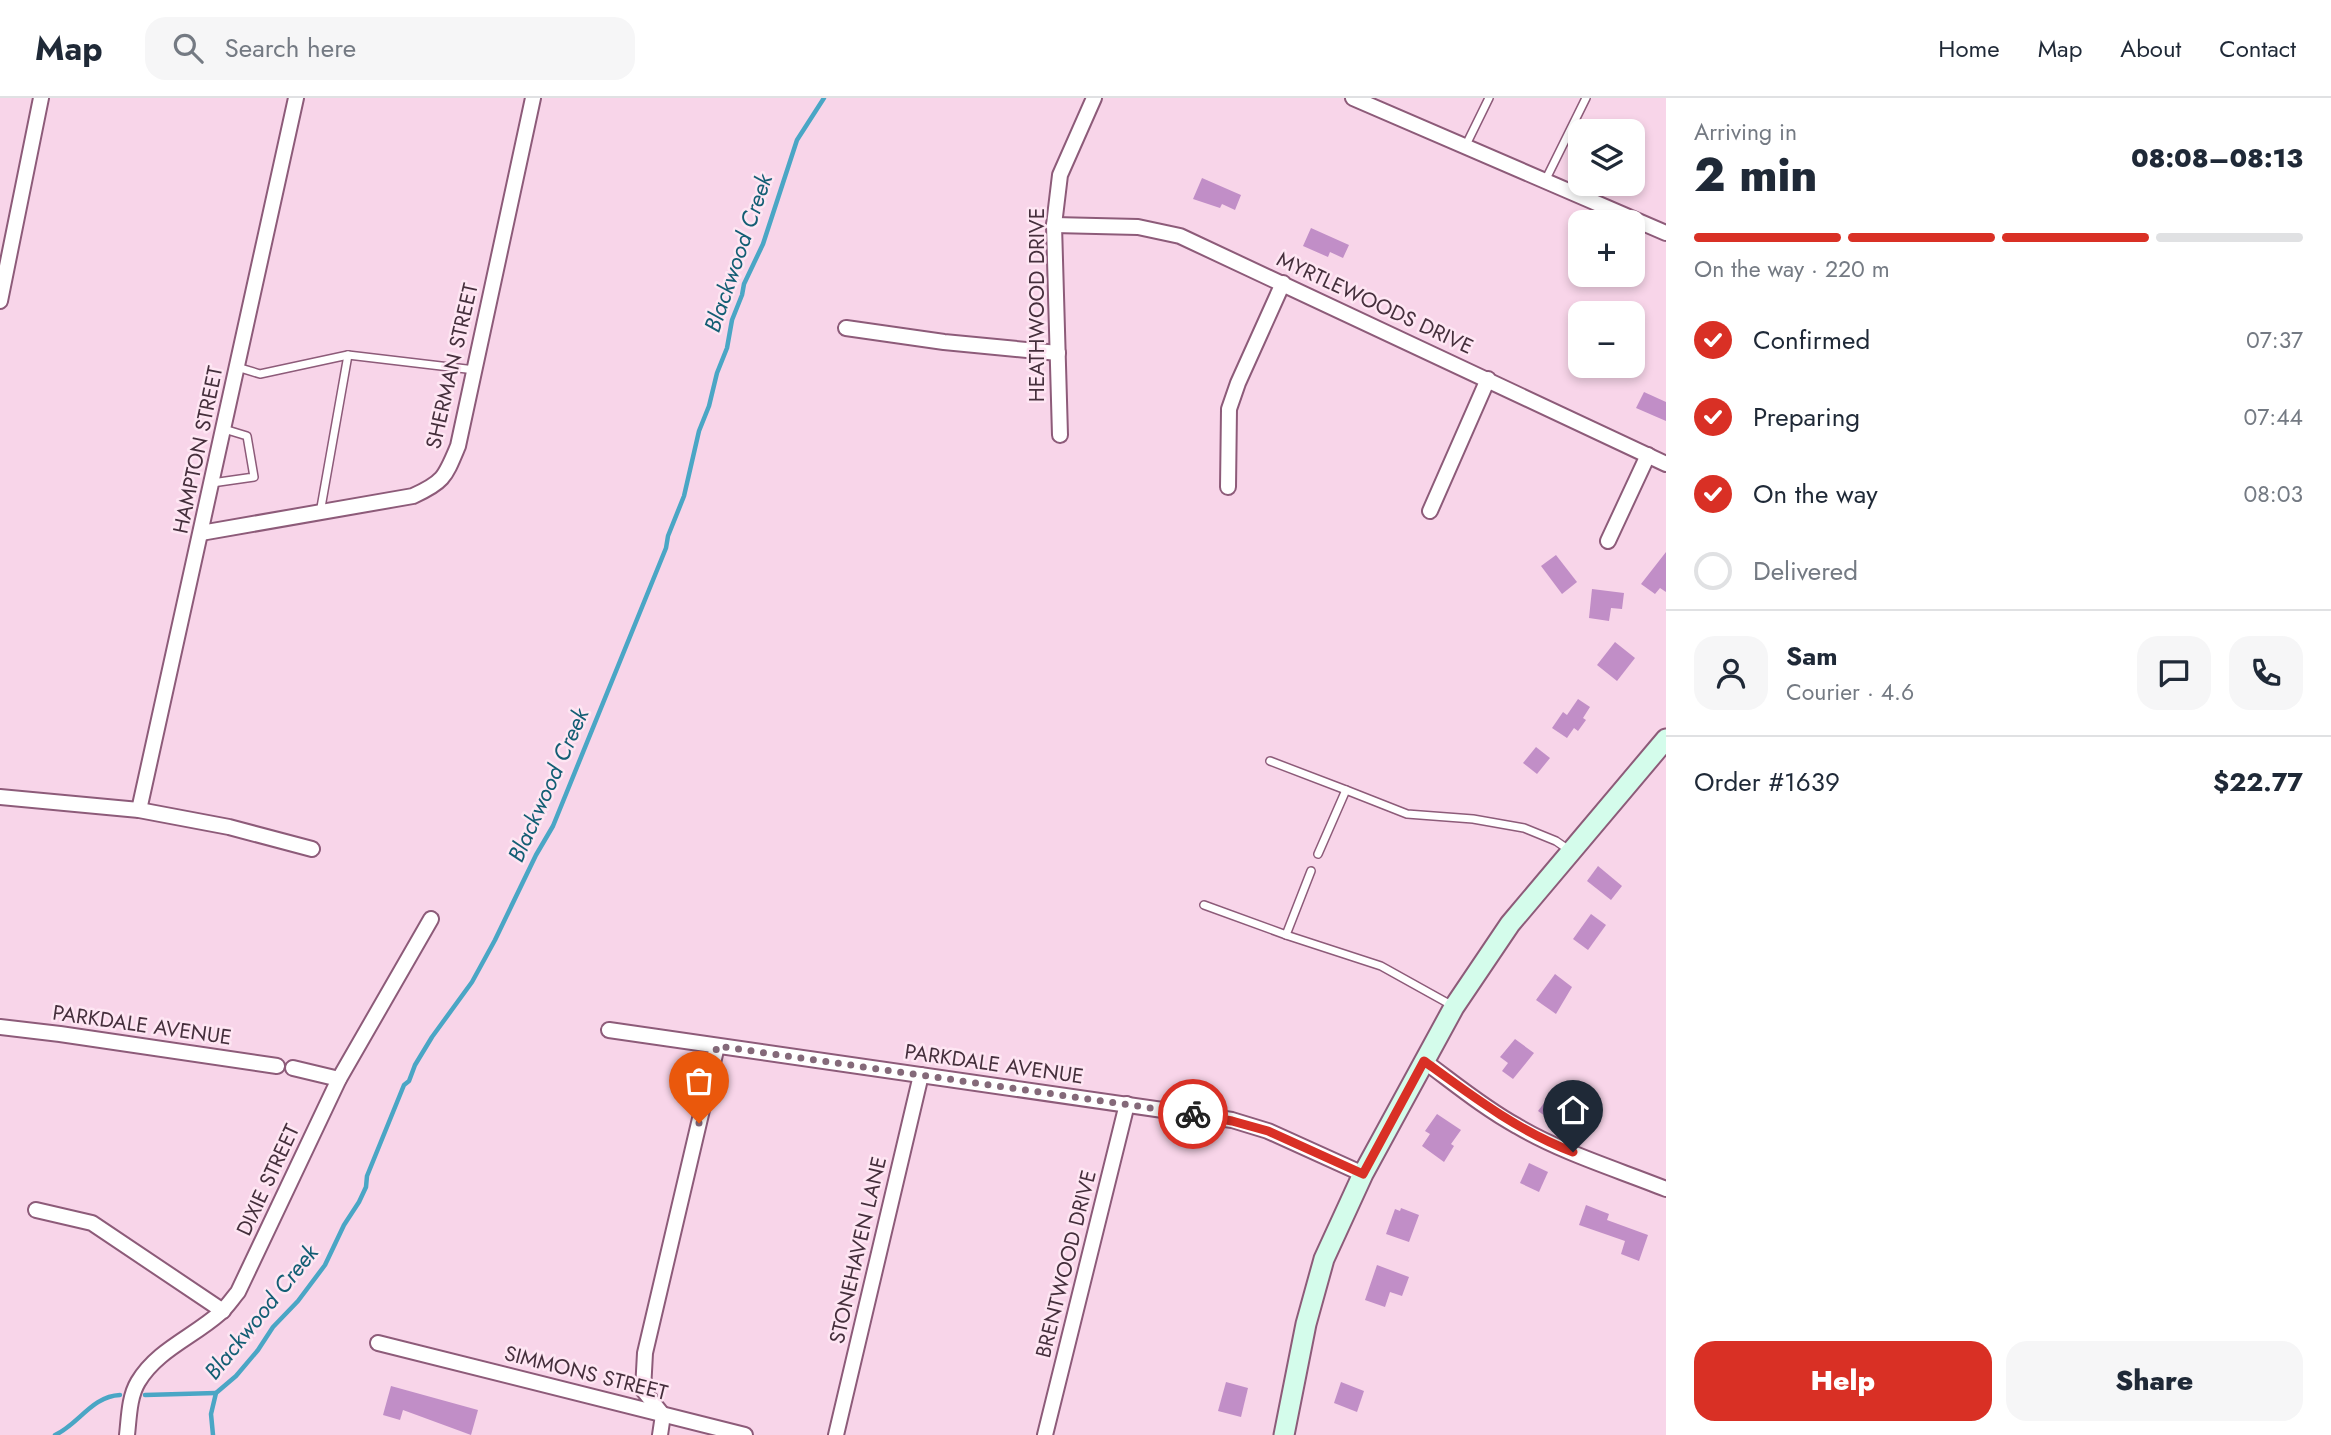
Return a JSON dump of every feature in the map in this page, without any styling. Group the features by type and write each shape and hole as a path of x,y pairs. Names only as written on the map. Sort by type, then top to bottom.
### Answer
{"main road":[{"path":"1284,1435 1306,1324 1335,1233 1363,1174 1424,1061 1454,1007 1510,924 1666,739"}],"street":[{"path":"0,301 41,98"},
{"name":"HAMPTON STREET","path":"139,810 296,98"},
{"name":"SHERMAN STREET","path":"201,533 413,496 438,484 448,469 457,446 533,98"},
{"name":"HEATHWOOD DRIVE","path":"1060,435 1054,225 1060,175 1094,98"},
{"path":"1353,98 1666,233"},
{"name":"MYRTLEWOODS DRIVE","path":"1054,225 1138,226 1180,236 1666,464"},
{"path":"1228,486 1229,409 1283,283"},
{"path":"846,328 944,342 1058,353"},
{"path":"1430,511 1488,379"},
{"path":"1608,541 1648,455"},
{"path":"0,797 139,810 229,827 312,849"},
{"name":"DIXIE STREET","path":"127,1435 131,1400 137,1383 161,1354 223,1311 238,1292 339,1079 430,919"},
{"name":"PARKDALE AVENUE","path":"0,1027 277,1066"},
{"name":"PARKDALE AVENUE","path":"609,1030 1232,1121 1268,1131 1363,1174"},
{"path":"660,1435 663,1415 643,1390 645,1353 717,1046"},
{"path":"1424,1061 1517,1126 1550,1143 1666,1189"},
{"path":"293,1068 339,1079"},
{"name":"STONEHAVEN LANE","path":"836,1435 921,1075"},
{"name":"BRENTWOOD DRIVE","path":"1045,1435 1127,1104"},
{"path":"36,1210 92,1223 223,1311"},
{"name":"SIMMONS STREET","path":"378,1343 745,1435"}],"lane":[{"path":"1465,147 1489,98"},
{"path":"1544,181 1586,98"},
{"path":"320,513 348,355"},
{"path":"237,368 260,374 348,355 475,370"},
{"path":"212,483 254,477 247,436 224,429"},
{"path":"1270,761 1407,814 1473,819 1524,828 1570,850"},
{"path":"1318,854 1346,790"},
{"path":"1286,935 1311,871"},
{"path":"1205,905 1381,966 1454,1007"}],"building":[{"path":"1202,178 1241,195 1235,210 1222,204 1220,208 1193,199"},
{"path":"1311,228 1349,245 1343,258 1330,252 1328,257 1303,246"},
{"path":"1644,392 1666,402 1666,421 1636,408"},
{"path":"1666,552 1666,592 1660,588 1655,594 1641,584"},
{"path":"1556,555 1577,582 1562,594 1541,566"},
{"path":"1592,589 1624,593 1622,609 1611,608 1609,621 1589,618"},
{"path":"1615,642 1635,658 1617,681 1597,665"},
{"path":"1578,699 1590,707 1583,718 1586,720 1578,731 1574,728 1567,738 1552,728 1563,712 1567,715"},
{"path":"1536,747 1550,758 1537,774 1523,763"},
{"path":"1598,866 1622,886 1611,900 1587,881"},
{"path":"1591,914 1606,925 1588,950 1573,939"},
{"path":"1555,974 1572,987 1556,1014 1536,1000"},
{"path":"1515,1039 1534,1053 1513,1079 1502,1071 1508,1063 1500,1057"},
{"path":"1554,1090 1567,1100 1552,1121 1538,1111"},
{"path":"1437,1114 1461,1130 1451,1144 1454,1146 1444,1162 1422,1146 1430,1134 1425,1131"},
{"path":"1529,1163 1548,1172 1539,1192 1520,1183"},
{"path":"1586,1205 1609,1214 1607,1220 1648,1235 1639,1261 1621,1254 1625,1241 1579,1225"},
{"path":"1401,1208 1419,1215 1409,1242 1386,1234 1395,1209 1400,1211"},
{"path":"1377,1265 1409,1277 1402,1296 1390,1292 1385,1307 1365,1300"},
{"path":"1226,1382 1248,1388 1241,1417 1218,1411"},
{"path":"1341,1382 1364,1391 1357,1412 1334,1403"},
{"path":"391,1386 478,1410 471,1435 403,1410 400,1420 383,1415"}],"waterway":[{"name":"Blackwood Creek","path":"213,1435 211,1414 216,1393 236,1376 325,1265 366,1187 367,1176 404,1085 409,1081 432,1037 472,982 553,826 666,548 684,496 699,431 727,348 732,320 744,284 763,244 797,140 824,98"},
{"path":"145,1395 216,1393"},
{"path":"55,1435 101,1400 120,1395"}],"way so far":[{"path":"699,1123 717,1046 1193,1114"}],"route":[{"path":"1193,1114 1268,1131 1363,1174 1424,1061 1517,1126 1573,1152"}]}
